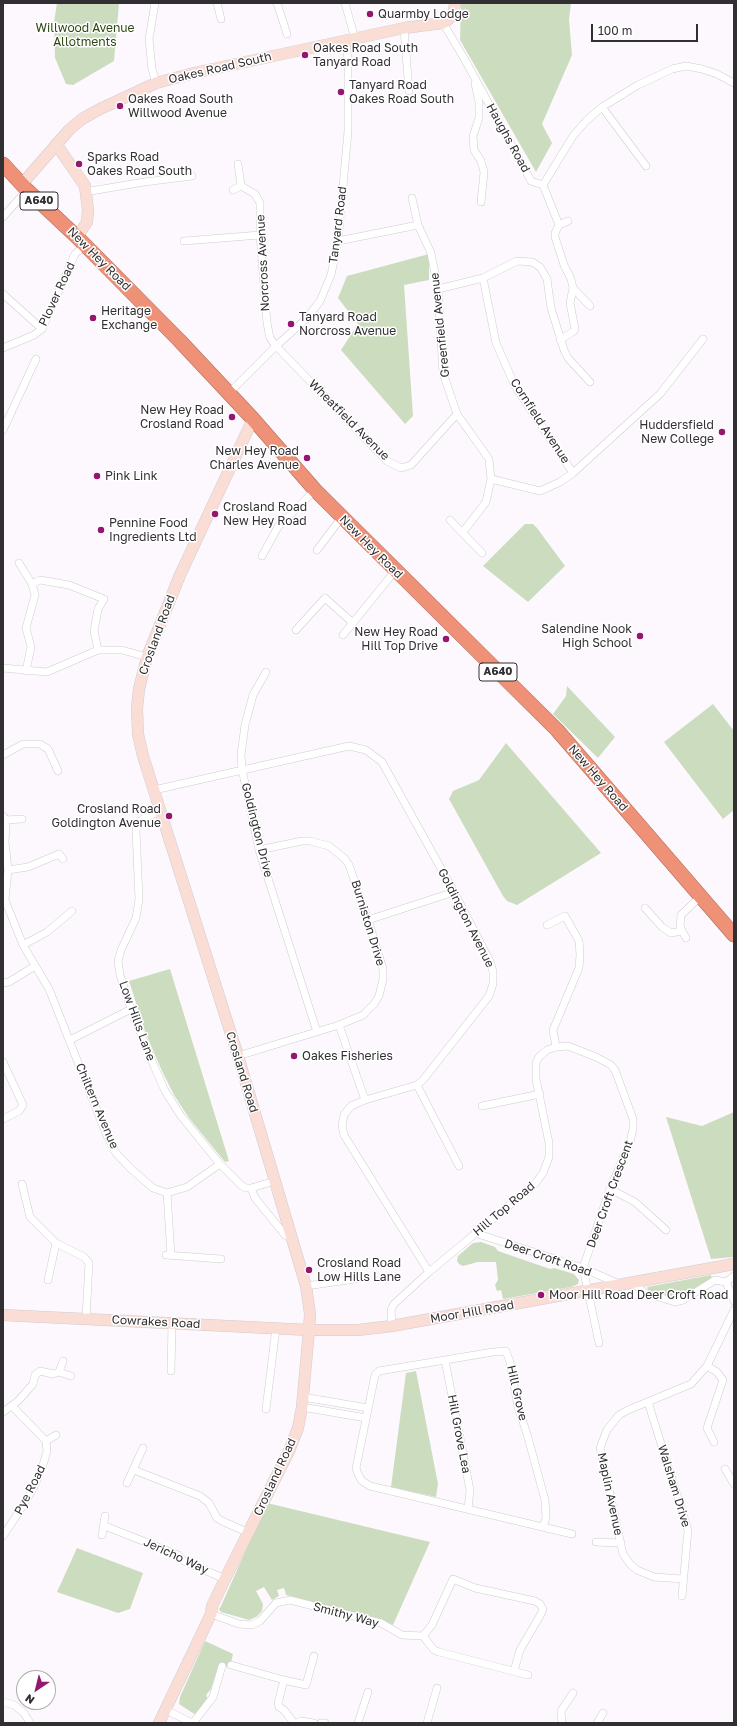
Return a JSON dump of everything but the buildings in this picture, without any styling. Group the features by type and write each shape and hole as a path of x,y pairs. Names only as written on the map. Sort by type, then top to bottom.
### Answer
{"highway":[{"name":"New Hey Road","path":"3,164 179,340 229,393 315,490 557,730 734,935"}],"street":[{"path":"155,3 149,39 152,69 156,83"},
{"path":"217,3 221,19"},
{"path":"277,3 287,34"},
{"name":"Tanyard Road","path":"229,393 276,346 306,319 320,301 331,275 338,241 348,131 348,60 350,40 345,3"},
{"path":"446,21 454,11 455,3"},
{"name":"Oakes Road South","path":"25,187 36,168 56,144 82,119 156,83 194,73 404,28 446,21"},
{"name":"Haughs Road","path":"446,21 465,60 532,181 543,185 572,136 586,121 602,108 638,85 672,69 686,66 717,74 734,83"},
{"path":"404,28 409,91"},
{"name":"Haughs Road","path":"465,60 476,87 479,102 479,118 473,136 474,150 481,161 484,172 481,202"},
{"path":"602,108 646,166"},
{"path":"56,144 85,186 88,210 87,222 81,241"},
{"path":"233,190 241,186 238,164"},
{"path":"85,192 113,186 192,176"},
{"path":"543,185 559,225"},
{"name":"Norcross Avenue","path":"241,186 255,194 260,203 260,235 266,323 270,338 276,346"},
{"path":"3,217 25,187"},
{"name":"Greenfield Avenue","path":"412,198 418,225 431,253 438,289 443,373 457,414 489,459 491,479 486,502 463,532"},
{"path":"560,340 575,329 570,303 573,288 555,237 555,233 559,225 568,220"},
{"path":"338,241 418,225"},
{"path":"184,241 260,235"},
{"name":"Plover Road","path":"3,348 34,335 42,329 81,241"},
{"path":"438,289 483,278 517,261 532,262 540,266 547,279 551,308 560,340 568,358 590,382"},
{"name":"Cornfield Avenue","path":"483,278 496,343 512,379 573,473"},
{"path":"573,288 590,306"},
{"path":"3,294 42,329"},
{"path":"491,479 540,491 560,482 573,473 660,394 703,339"},
{"name":"Wheatfield Avenue","path":"276,346 387,461 401,468 411,465 457,414"},
{"path":"3,430 5,421 36,359"},
{"name":"Crosland Road","path":"159,1723 211,1614 212,1606 289,1451 298,1428 303,1402 309,1330 310,1314 306,1286 238,1056 143,756 138,734 137,708 139,688 147,657 180,575 252,419"},
{"path":"262,556 278,527 315,490"},
{"path":"317,550 342,517"},
{"path":"450,520 482,553"},
{"path":"19,563 32,584 35,596 26,628 31,647 26,671"},
{"path":"343,635 395,571"},
{"path":"32,584 40,580 69,585 104,599 98,609 94,631 98,650"},
{"path":"296,630 324,598 354,623"},
{"path":"3,668 47,672 98,650 122,650 147,657"},
{"name":"Goldington Drive","path":"266,672 253,696 245,725 241,755 242,769 259,850 317,1032"},
{"path":"3,755 22,744 40,744 48,748 58,771"},
{"name":"Goldington Avenue","path":"154,790 348,746 366,750 382,762 454,892 490,962 493,972 493,984 489,996 423,1080 417,1085"},
{"name":"Low Hills Lane","path":"161,811 144,818 138,823 136,830 139,899 136,918 121,950 118,961 120,975 131,1009 165,1091 181,1116 220,1164 242,1186 251,1188"},
{"path":"4,900 8,870 5,818 22,819"},
{"name":"Burniston Drive","path":"238,1056 340,1026 363,1015 369,1010 376,1000 381,989 383,979 382,969 368,920 349,865 338,853 329,846 318,842 302,841 259,850"},
{"path":"8,870 28,867 59,854 63,859"},
{"path":"368,920 454,892"},
{"path":"645,908 662,927 671,933 684,934 680,927 682,915 701,896"},
{"name":"Chiltern Avenue","path":"4,900 23,945 49,989 107,1136 116,1153 131,1169 153,1188 167,1193"},
{"path":"23,945 47,932 72,911"},
{"path":"547,925 565,916 579,941 579,968 553,1030 556,1047"},
{"path":"3,983 9,982 35,966"},
{"path":"70,1040 131,1009"},
{"path":"340,1026 365,1100"},
{"name":"Deer Croft Crescent","path":"556,1047 568,1046 611,1064 615,1070 633,1118 633,1130 630,1142 610,1189 583,1268"},
{"name":"Hill Top Road","path":"392,1326 391,1310 394,1304 429,1272 535,1184 547,1166 549,1143 535,1071 536,1063 539,1057 547,1050 556,1047"},
{"path":"3,1062 23,1105 19,1111 3,1119"},
{"path":"429,1272 344,1135 342,1126 344,1116 351,1106 365,1100 417,1085 459,1166"},
{"path":"482,1106 540,1094"},
{"path":"220,1164 187,1188 167,1193 169,1255 221,1259"},
{"path":"275,1181 251,1188 255,1198 284,1235 292,1238"},
{"path":"22,1184 30,1217 56,1243 84,1257 90,1263 86,1318"},
{"path":"610,1189 635,1202 666,1230"},
{"name":"Deer Croft Road","path":"475,1233 583,1268 620,1284"},
{"path":"48,1280 56,1243"},
{"name":"Moor Hill Road","path":"309,1330 358,1330 392,1326 734,1264"},
{"path":"583,1268 589,1290 599,1343"},
{"path":"632,1282 645,1293 675,1302 684,1300 715,1280 726,1282 734,1276"},
{"path":"306,1286 355,1279"},
{"path":"726,1282 734,1301"},
{"name":"Maplin Avenue","path":"683,1579 654,1577 637,1570 630,1564 623,1554 600,1448 602,1440 612,1422 628,1410 691,1384 707,1366 734,1310"},
{"name":"Cowrakes Road","path":"3,1315 309,1330"},
{"path":"171,1371 172,1323"},
{"path":"266,1409 276,1328"},
{"name":"Hill Grove","path":"543,1527 546,1518 545,1500 528,1434 518,1407 510,1362 506,1351 379,1371 373,1379 356,1468 362,1482 370,1486 441,1504 468,1508 543,1527 572,1534"},
{"name":"Hill Grove Lea","path":"445,1360 470,1490 468,1508"},
{"path":"59,1372 63,1361"},
{"path":"707,1366 717,1372 723,1380 707,1428 714,1442"},
{"path":"3,1412 12,1406 33,1384 36,1375 40,1371 53,1374 59,1372 71,1376"},
{"path":"303,1402 368,1408"},
{"path":"303,1402 366,1418"},
{"name":"Walsham Drive","path":"648,1402 688,1530 682,1596"},
{"path":"12,1406 46,1441 56,1435"},
{"name":"Pye Road","path":"3,1536 25,1503 39,1476 47,1451 46,1441"},
{"path":"127,1483 143,1448"},
{"path":"725,1469 734,1484"},
{"path":"134,1470 200,1496 209,1503 217,1518 222,1522 249,1533"},
{"path":"102,1535 105,1526 103,1522 105,1516"},
{"name":"Jericho Way","path":"105,1526 178,1555 184,1561 225,1579"},
{"path":"596,1542 621,1543"},
{"path":"514,1671 520,1650 541,1614 542,1609 540,1604 535,1601 475,1588 453,1579 432,1625 423,1636 434,1650 439,1652 528,1675"},
{"name":"Smithy Way","path":"211,1614 239,1624 252,1625 260,1621 276,1603 290,1600 381,1623 402,1635 423,1636"},
{"path":"231,1665 306,1686 314,1656"},
{"path":"166,1710 182,1721 192,1723 213,1697 222,1666"},
{"path":"284,1680 278,1703 279,1707 284,1710 296,1723 301,1721 314,1723"},
{"path":"430,1722 437,1688"},
{"path":"358,1723 368,1692"},
{"path":"562,1723 561,1711 573,1693"},
{"path":"3,1702 14,1706 24,1713 30,1723"},
{"path":"596,1723 603,1713"},
{"path":"320,1723 325,1723"}],"green space":[{"name":"Willwood Avenue Allotments","path":"57,3 119,3 114,61 73,85 66,84 55,58 54,22"},
{"path":"461,3 571,3 569,19 572,55 542,124 552,143 536,172 460,40"},
{"path":"429,254 429,280 404,285 413,416 405,424 341,350 358,324 338,298 347,276"},
{"path":"525,524 533,524 537,528 565,566 528,602 483,566"},
{"path":"567,686 615,737 598,758 553,714 566,696"},
{"path":"713,704 734,731 734,810 723,819 664,742"},
{"path":"506,743 601,853 517,905 507,901 503,896 449,799 453,791 479,780"},
{"path":"170,969 229,1161 225,1162 189,1118 174,1095 146,1034 129,981"},
{"path":"734,1112 734,1257 711,1259 666,1117 702,1126"},
{"path":"481,1242 495,1247 498,1251 550,1269 554,1268 574,1274 579,1280 578,1284 571,1287 503,1299 501,1290 497,1291 495,1285 498,1280 496,1262 478,1262 463,1266 457,1261 458,1256 473,1243"},
{"path":"711,1275 712,1279 683,1297 674,1299 648,1291 647,1287"},
{"path":"416,1371 438,1484 436,1497 391,1487 406,1373"},
{"path":"267,1503 430,1542 393,1625 383,1620 286,1595 284,1588 277,1590 279,1596 272,1600 264,1587 256,1591 263,1604 262,1611 256,1617 249,1620 221,1612 219,1609"},
{"path":"77,1548 143,1573 130,1609 118,1613 57,1592"},
{"path":"205,1641 233,1654 230,1667 219,1665 211,1689 206,1695 208,1699 196,1715 179,1704 180,1697"}],"place":[{"name":"Quarmby Lodge","path":"370,14"},
{"name":"Oakes Road South Tanyard Road","path":"305,55"},
{"name":"Tanyard Road Oakes Road South","path":"341,92"},
{"name":"Oakes Road South Willwood Avenue","path":"120,106"},
{"name":"Sparks Road Oakes Road South","path":"79,164"},
{"name":"Heritage Exchange","path":"93,318"},
{"name":"Tanyard Road Norcross Avenue","path":"291,324"},
{"name":"New Hey Road Crosland Road","path":"232,417"},
{"name":"Huddersfield New College","path":"722,432"},
{"name":"New Hey Road Charles Avenue","path":"307,458"},
{"name":"Pink Link","path":"97,476"},
{"name":"Crosland Road New Hey Road","path":"215,514"},
{"name":"Pennine Food Ingredients Ltd","path":"101,530"},
{"name":"Salendine Nook High School","path":"640,636"},
{"name":"New Hey Road Hill Top Drive","path":"446,639"},
{"name":"Crosland Road Goldington Avenue","path":"169,816"},
{"name":"Oakes Fisheries","path":"294,1056"},
{"name":"Crosland Road Low Hills Lane","path":"309,1270"},
{"name":"Moor Hill Road Deer Croft Road","path":"541,1295"}]}
